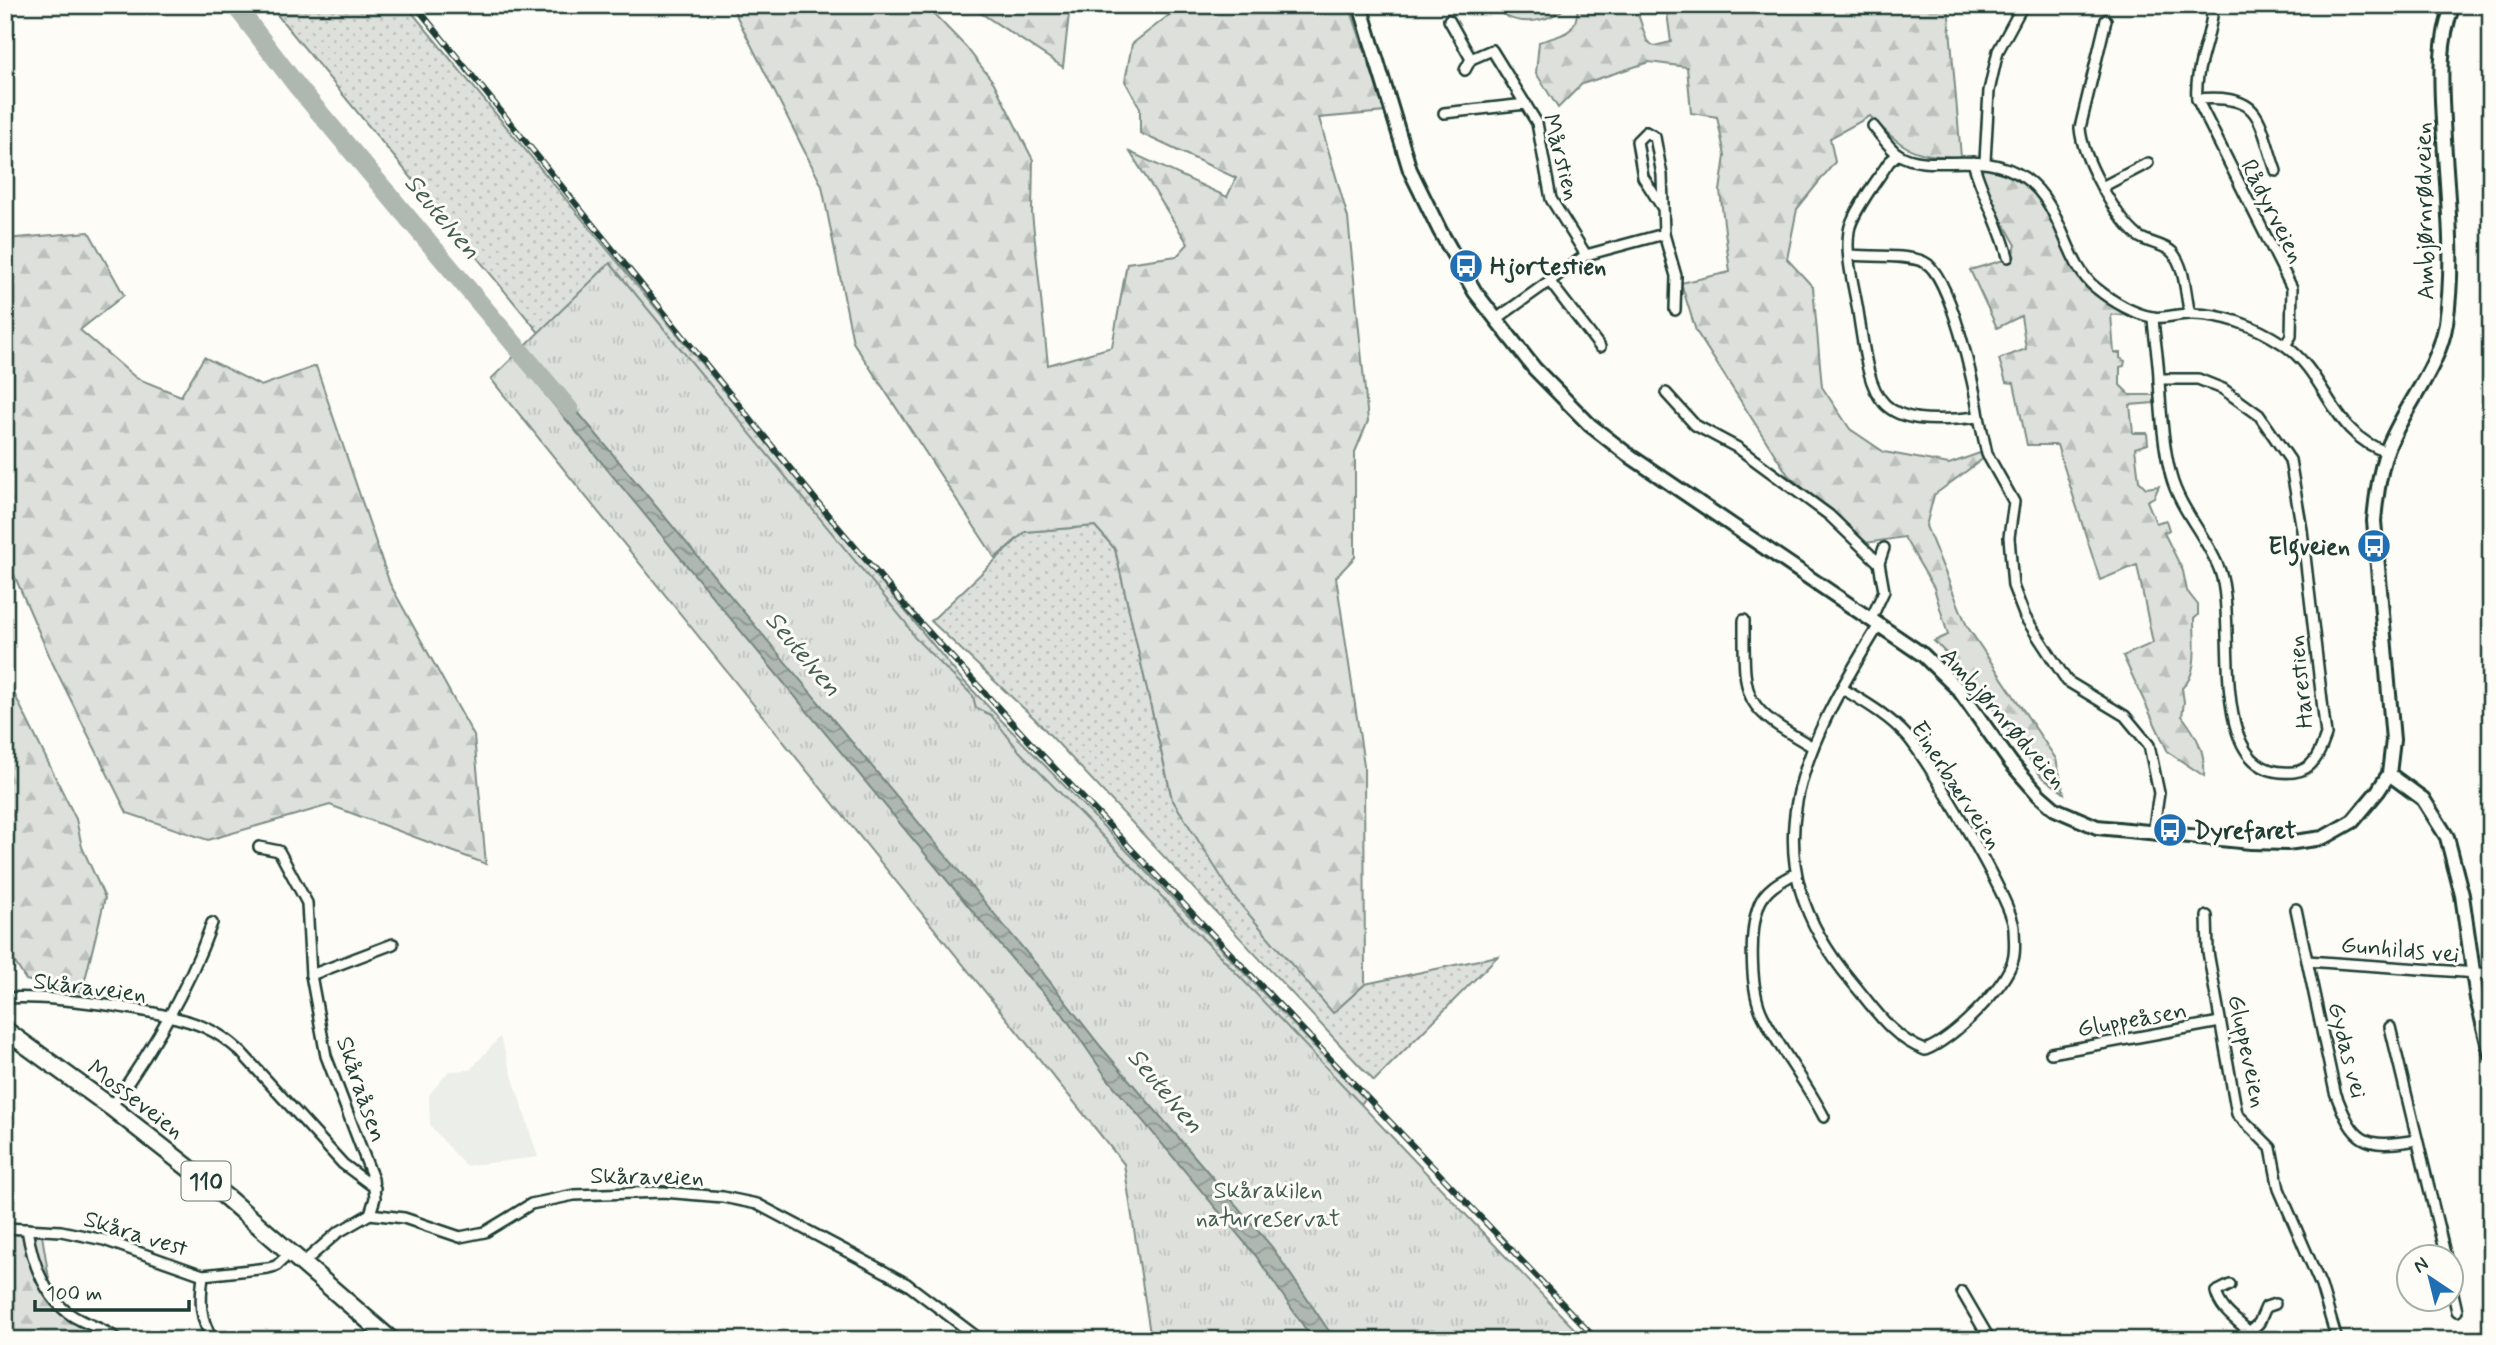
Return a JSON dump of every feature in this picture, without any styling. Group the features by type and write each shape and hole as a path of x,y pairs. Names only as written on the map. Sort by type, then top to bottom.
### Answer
{"highway":[{"name":"Mosseveien","path":"7,1033 111,1107 304,1262 391,1340"}],"street":[{"name":"Ambjørnrødveien","path":"1360,5 1410,170 1455,260 1495,320 1560,396 1627,454 1875,622 1942,671 1975,710 2024,779 2055,809 2097,827 2153,834 2287,843 2323,838 2353,821 2389,774 2393,740 2374,521 2377,487 2387,452 2435,361 2446,325 2450,259 2441,81 2443,39 2453,5"},
{"path":"1985,161 1989,92 1998,51 2023,5"},
{"path":"2197,99 2195,78 2213,23 2213,5"},
{"path":"1449,20 1471,59 1465,70"},
{"path":"2106,20 2080,128 2081,142 2102,187 2138,236 2171,251 2181,271 2190,314"},
{"name":"Mårstien","path":"1471,59 1492,50 1527,104 1537,123 1550,199 1586,255"},
{"name":"Rådyrveien","path":"2276,171 2256,117 2245,103 2228,96 2197,99 2291,288 2291,337 2285,345"},
{"name":"Mårstien","path":"1444,113 1527,104"},
{"path":"1873,126 1898,154 1929,162 1985,161 2005,166 2040,190 2092,285 2119,306 2153,317 2190,314 2227,318 2259,330 2285,345 2311,370 2351,433 2387,452"},
{"path":"1662,207 1643,177 1637,141 1646,132 1655,137 1662,175 1664,234 1676,276 1675,310"},
{"path":"1898,154 1889,162 1849,229 1849,255 1867,372 1875,394 1891,410 1918,420 1979,417"},
{"path":"1973,162 1981,193 2003,234 2008,257"},
{"path":"2102,187 2148,163"},
{"path":"1495,320 1586,255 1664,234"},
{"path":"1849,255 1923,261 1936,270 1959,328 1987,454 2014,502 2009,537 2013,586 2025,617 2067,681 2125,716 2149,745 2159,793 2153,834"},
{"path":"1550,282 1600,347"},
{"name":"Harestien","path":"2153,317 2160,379 2159,402 2171,478 2220,571 2227,603 2232,717 2239,744 2251,760 2280,774 2301,771 2317,760 2326,735 2302,530 2290,460 2259,415 2223,389 2198,379 2160,379"},
{"path":"1666,393 1695,425 1738,448 1829,515 1879,563"},
{"path":"1824,1117 1761,1013 1754,979 1754,933 1759,903 1774,885 1794,874 1794,830 1798,794 1813,747 1875,622 1884,591 1879,563 1884,548"},
{"path":"1744,620 1744,669 1749,696 1771,723 1813,747"},
{"name":"Einerbærveien","path":"1794,874 1817,934 1832,958 1900,1038 1925,1050 1948,1038 2003,978 2013,959 2013,924 1986,865 1909,738 1886,716 1843,689"},
{"path":"2389,774 2423,799 2447,836 2462,895 2473,974 2491,1055"},
{"name":"Skåraåsen","path":"259,847 279,851 307,903 311,975 327,1056 357,1132 375,1188 370,1214"},
{"name":"Gydas vei","path":"2296,909 2335,1092 2349,1126 2360,1139 2371,1144 2417,1140"},
{"name":"Gluppeveien","path":"2207,916 2207,952 2237,1114 2271,1148 2279,1189 2321,1286 2337,1340"},
{"name":"Skåraveien","path":"111,1107 158,1041 192,975 212,923"},
{"path":"311,975 393,944"},
{"name":"Gunhilds vei","path":"2307,961 2491,974"},
{"name":"Skåraveien","path":"5,998 30,997 170,1017 204,1027 233,1045 344,1164 375,1188"},
{"name":"Gluppeåsen","path":"2050,1054 2220,1022"},
{"name":"Gydas vei","path":"2390,1027 2443,1244"},
{"name":"Skåraveien","path":"370,1214 404,1218 460,1237 485,1232 531,1204 574,1195 663,1192 757,1204 787,1217 907,1284 981,1339"},
{"path":"304,1262 337,1233 370,1214"},
{"name":"Skåra vest","path":"5,1228 61,1231 104,1240 203,1275 276,1266 291,1252"},
{"path":"27,1229 30,1250 46,1288 60,1305 78,1320 104,1328 118,1340"},
{"path":"203,1275 200,1310 203,1324 213,1340"},
{"path":"2230,1285 2219,1289 2217,1295 2227,1313 2253,1336 2266,1307 2275,1304"},
{"path":"1962,1292 1990,1340"}],"shaded area":[{"path":"500,1037 538,1157 465,1166 430,1125 429,1095 449,1071 470,1070"}],"green space":[{"path":"269,5 406,5 958,675 1365,1099 1318,1156 1247,1192"},
{"path":"731,5 916,5 934,14 966,47 994,83 1033,160 1032,213 1048,365 1112,347 1127,263 1177,256 1188,244 1130,152 1227,197 1236,178 1140,133 1140,108 1125,81 1132,44 1182,5 1349,5 1385,112 1319,118 1348,218 1368,421 1355,452 1355,557 1336,577 1364,765 1365,984 1333,1013 1234,897 1172,799 1115,549 1095,526 1025,532 995,558 853,342 822,186"},
{"path":"963,5 1070,5 1063,67 973,8"},
{"path":"1494,5 1568,5 1541,20 1520,21 1501,13"},
{"path":"1578,5 1635,5 1647,41 1654,46 1671,42 1666,5 1948,5 1961,157 1931,155 1910,149 1892,137 1870,116 1830,138 1835,162 1797,209 1787,259 1813,287 1822,387 1850,429 1884,452 1949,464 1980,453 1984,458 1934,495 1926,526 1967,626 2056,759 2064,793 2041,776 1973,680 1934,641 1948,635 1934,588 1904,537 1866,543 1788,475 1696,331 1681,283 1730,272 1720,191 1725,156 1717,117 1691,113 1687,67 1649,62 1582,84 1558,108 1536,73 1539,42 1568,32 1575,22"},
{"path":"1989,167 2013,177 2030,189 2051,218 2075,270 2088,288 2102,300 2129,314 2111,315 2114,353 2120,353 2120,358 2125,361 2124,366 2120,367 2120,385 2130,395 2154,395 2154,403 2130,405 2133,433 2147,433 2148,444 2135,448 2139,481 2146,488 2159,486 2154,497 2147,501 2156,523 2166,520 2169,530 2164,533 2183,571 2187,591 2198,605 2198,615 2194,619 2193,666 2191,675 2182,688 2182,716 2199,744 2204,776 2168,752 2123,656 2153,643 2137,565 2100,580 2057,445 2027,445 2014,383 2006,382 1999,359 2026,349 2021,316 1997,328 1970,270 2011,258 2016,245 1984,189 1978,168"},
{"path":"89,232 124,295 80,330 136,378 181,396 204,357 261,386 316,366 390,584 474,736 486,864 330,805 208,840 127,813 52,662 5,554 5,239"},
{"name":"Skårakilen naturreservat","path":"610,263 906,623 914,637 973,696 976,708 991,715 1020,752 1221,957 1585,1340 1151,1340 1124,1164 491,379"},
{"path":"1095,526 1115,549 1172,799 1334,1012 1365,984 1498,956 1374,1081 1035,719 931,621 1025,532"},
{"path":"5,675 76,819 82,847 105,898 82,992 26,980 5,947"},
{"path":"41,1229 52,1297 108,1340 5,1340 5,1231"}],"water":[{"path":"557,387 1036,964 1101,1047 1272,1247 1335,1340 1313,1340 1256,1256 1107,1078 1062,1013 1017,965 545,394"}],"waterway":[{"name":"Seutelven","path":"235,5 297,86 569,409"}],"railway":[{"path":"415,5 828,515 906,607 1029,741 1597,1340"}],"place":[{"name":"Hjortestien","path":"1466,266"},
{"name":"Elgveien","path":"2374,546"},
{"name":"Dyrefaret","path":"2170,830"}]}
